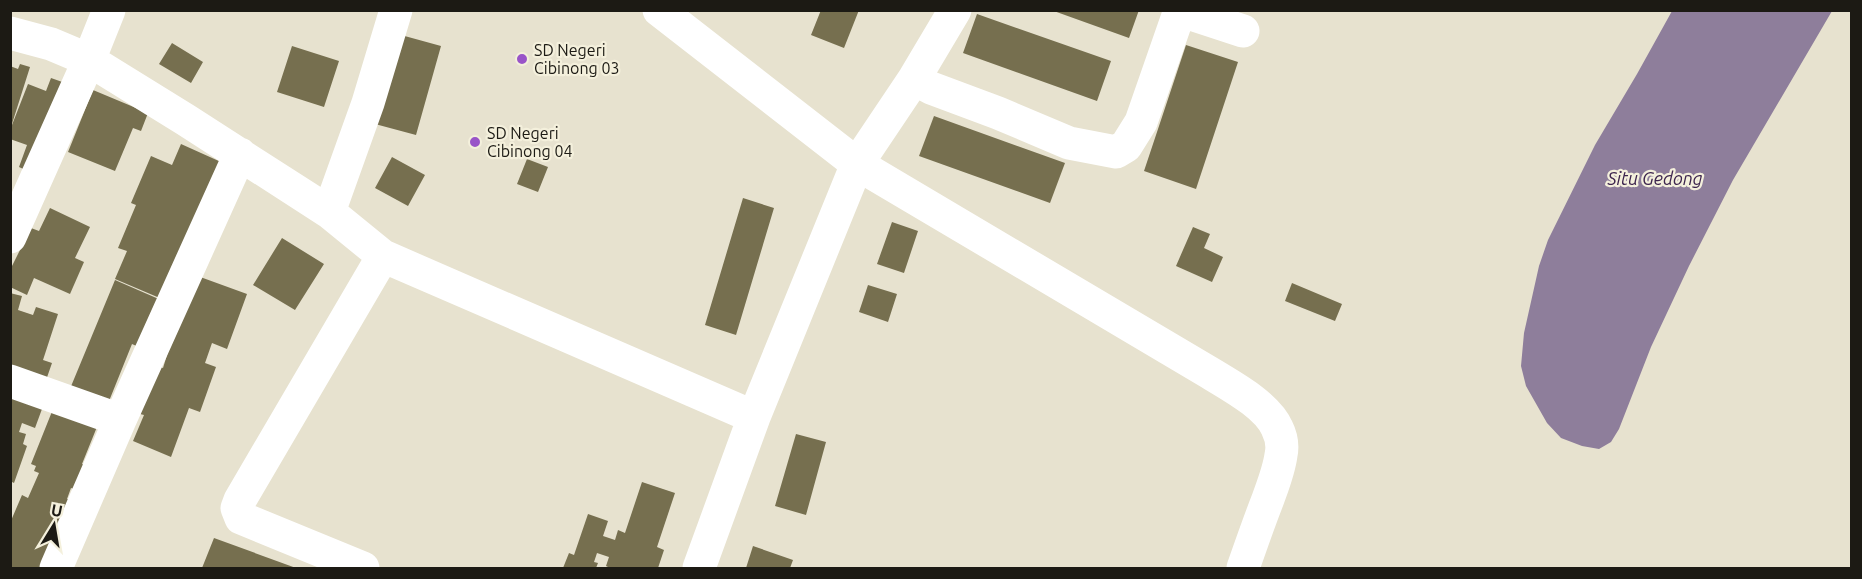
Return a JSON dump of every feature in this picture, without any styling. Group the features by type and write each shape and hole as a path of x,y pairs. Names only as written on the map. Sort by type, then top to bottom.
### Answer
{"street":[{"path":"10,237 109,10"},
{"path":"329,212 368,104 396,10"},
{"path":"659,10 857,164 1219,378 1272,419 1282,441 1282,454 1243,568"},
{"path":"699,568 754,417 857,164 914,80 955,10"},
{"path":"914,80 998,112 1069,143 1116,152 1126,146 1141,122 1180,11 1243,30"},
{"path":"10,33 51,44 89,60 329,212 383,256 754,417"},
{"path":"56,568 240,154"},
{"path":"363,568 241,518 237,508 383,256"},
{"path":"10,381 120,420"}],"water":[{"name":"Situ Gedong","path":"1672,11 1832,11 1733,180 1689,266 1651,347 1619,429 1611,442 1599,449 1582,446 1561,438 1547,423 1526,386 1521,366 1524,333 1539,266 1548,240 1595,145"}],"building":[{"path":"821,10 859,10 844,48 811,35"},
{"path":"1051,10 1139,10 1129,38"},
{"path":"977,14 1111,61 1097,101 963,53"},
{"path":"401,35 441,46 416,135 375,124"},
{"path":"172,43 203,62 191,83 159,64"},
{"path":"1186,45 1238,62 1196,189 1144,171"},
{"path":"292,46 339,61 324,107 277,92"},
{"path":"20,64 30,67 11,127 10,66 18,69"},
{"path":"51,78 68,84 34,174 19,167 27,145 10,139 10,130 28,84 46,91"},
{"path":"93,90 148,113 141,131 133,128 115,171 68,152"},
{"path":"934,116 1065,163 1050,203 919,156"},
{"path":"181,144 221,162 162,299 115,279 127,251 118,248 136,205 131,203 151,156 172,165"},
{"path":"392,157 425,175 408,206 375,188"},
{"path":"527,159 548,167 538,192 517,184"},
{"path":"743,198 774,208 736,335 705,325"},
{"path":"50,208 90,227 75,258 84,262 70,294 34,278 27,295 10,287 10,270 31,228 39,231"},
{"path":"892,222 918,231 904,273 877,264"},
{"path":"1193,227 1210,234 1204,248 1223,257 1212,282 1176,266"},
{"path":"282,238 324,264 295,310 253,285"},
{"path":"192,274 247,294 227,349 212,343 205,363 216,367 200,412 189,408 171,457 133,441 144,415 136,413 154,365 163,368"},
{"path":"115,280 161,300 141,348 132,344 105,411 67,396"},
{"path":"1292,283 1342,304 1335,321 1285,301"},
{"path":"868,285 897,294 888,322 859,312"},
{"path":"10,293 22,296 18,310 33,315 36,307 58,314 43,360 52,363 44,386 10,375"},
{"path":"10,384 42,409 35,428 22,423 19,432 26,434 23,444 27,446 14,483 10,481"},
{"path":"57,399 101,417 82,464 91,468 82,492 71,488 67,499 76,502 50,568 10,568 10,523 22,495 28,498 39,473 34,471 36,466 31,464"},
{"path":"796,434 826,442 806,515 775,506"},
{"path":"642,482 675,493 657,547 664,550 658,568 610,568 606,566 609,557 597,553 594,562 598,563 596,568 563,568 569,553 574,555 588,514 608,521 603,536 615,540 618,530 625,533"},
{"path":"214,538 296,568 202,568"},
{"path":"753,546 793,560 790,568 746,568"}],"place":[{"name":"SD Negeri Cibinong 03","path":"522,59"},
{"name":"SD Negeri Cibinong 04","path":"475,142"}]}
